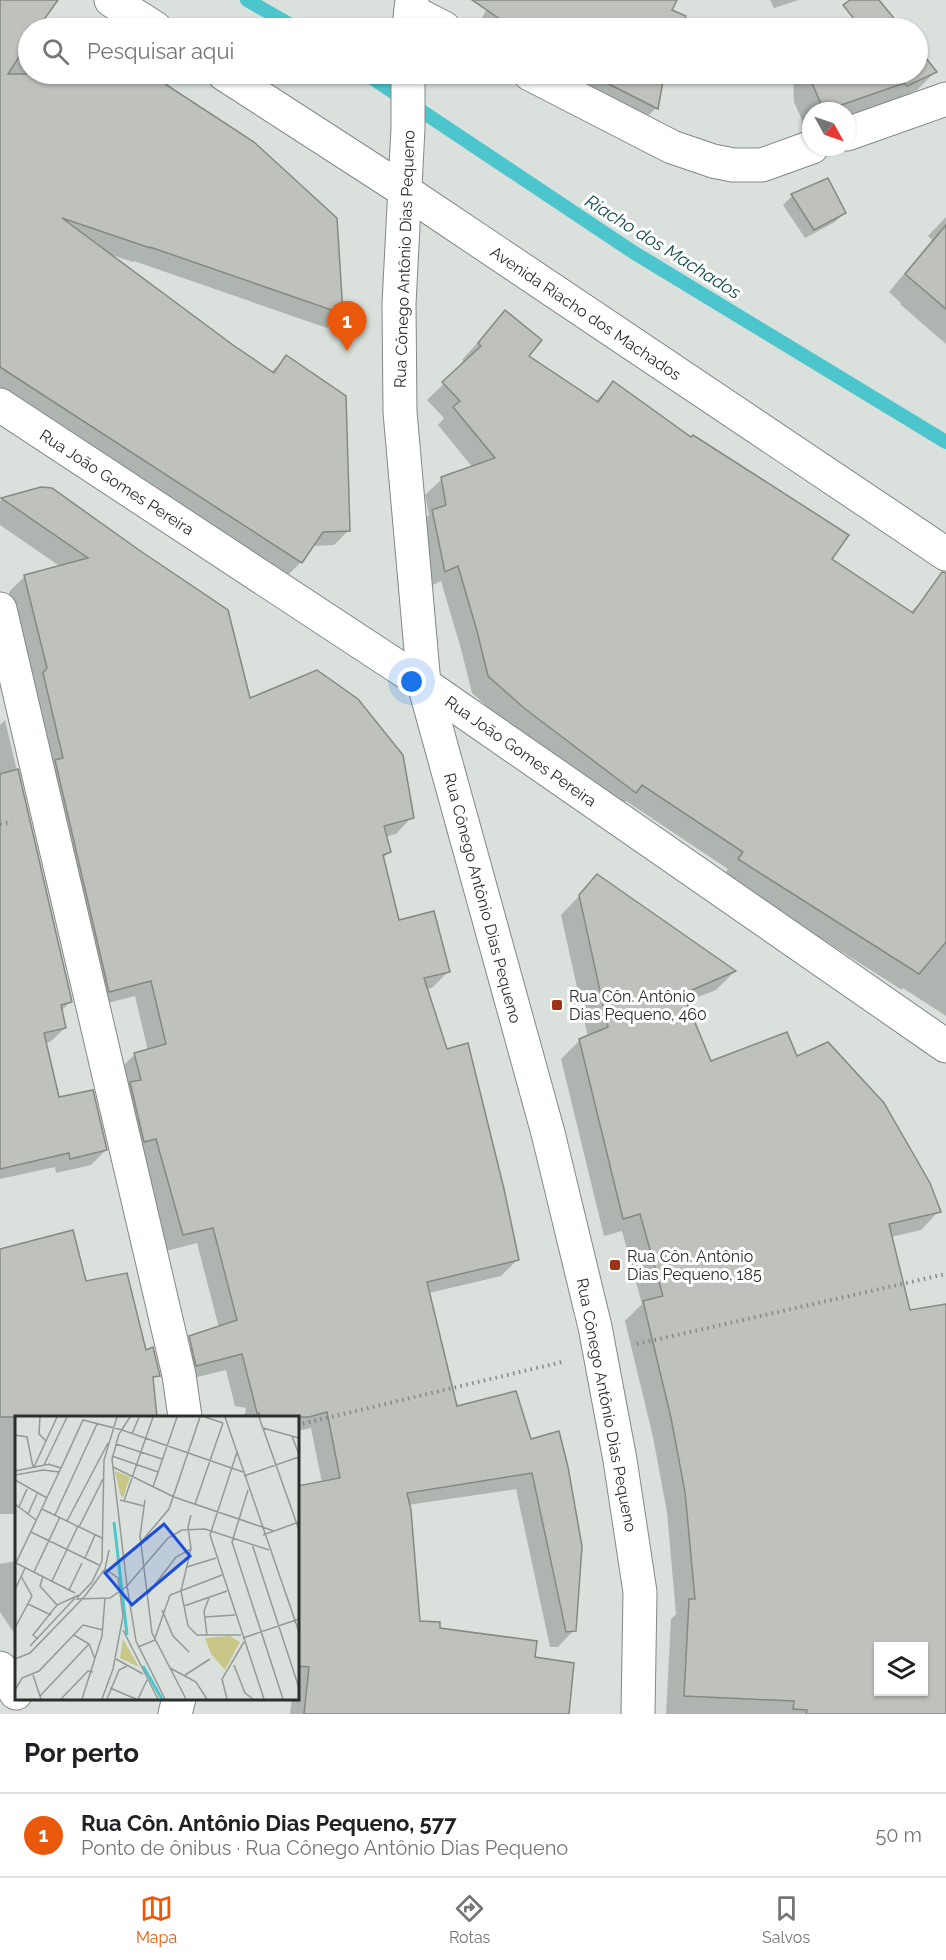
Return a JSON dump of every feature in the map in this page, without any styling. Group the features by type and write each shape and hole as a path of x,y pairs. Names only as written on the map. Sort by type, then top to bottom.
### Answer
{"street":[{"path":"111,0 139,18"},
{"path":"405,10 422,18"},
{"name":"Avenida Riacho dos Machados","path":"239,84 405,191 946,554"},
{"name":"Rua Cônego Antônio Dias Pequeno","path":"408,84 399,304 400,412 424,684 548,1133 596,1327 620,1460 640,1592 638,1714"},
{"path":"549,84 672,147 713,161 733,165 762,165 802,151"},
{"path":"856,131 946,99"},
{"name":"Rua João Gomes Pereira","path":"0,405 424,684 946,1046"},
{"path":"0,609 179,1375 186,1416"},
{"path":"0,1668 15,1691"},
{"path":"21,1699 30,1714"},
{"path":"175,1714 179,1699"}],"building":[{"path":"0,0 58,0 45,18 18,18 18,58 8,74 18,74 18,84 165,84 254,142 337,218 343,314 62,218 274,373 286,355 346,396 350,531 323,532 302,563 0,367"},
{"path":"472,0 677,0 672,10 686,16 685,18 498,18"},
{"path":"850,0 879,0 894,18 853,18 843,5"},
{"path":"928,61 937,72 928,76"},
{"path":"609,84 662,84 658,109"},
{"path":"812,84 901,84 850,102 820,102"},
{"path":"828,178 846,213 814,230 791,194"},
{"path":"946,225 946,309 905,274"},
{"path":"505,310 542,340 529,356 598,402 613,381 691,437 693,435 849,535 832,559 913,613 942,572 946,573 946,942 919,974 738,859 743,852 642,785 636,793 524,708 488,676 458,566 445,572 432,510 446,505 441,477 495,458 453,407 460,401 442,382 481,346 478,343"},
{"path":"41,487 52,488 228,610 250,698 317,670 358,699 403,755 414,818 384,826 391,852 383,855 399,920 434,911 450,972 424,978 447,1049 468,1043 519,1260 427,1282 457,1406 516,1391 531,1439 559,1431 582,1546 576,1631 566,1632 532,1473 407,1493 411,1510 420,1621 440,1622 440,1628 537,1641 535,1657 574,1663 569,1714 304,1714 309,1667 298,1666 298,1486 340,1478 327,1412 309,1417 260,1416 257,1413 242,1354 196,1366 189,1336 237,1320 213,1228 183,1235 156,1139 144,1142 130,1082 141,1080 134,1053 166,1044 151,981 109,992 55,760 63,758 43,673 47,668 24,575 88,558 1,498"},
{"path":"18,769 72,1002 61,1005 66,1028 44,1033 59,1097 93,1090 107,1150 70,1159 69,1153 0,1169 0,774"},
{"path":"597,874 736,971 683,994 711,1061 787,1032 797,1056 828,1042 884,1103 930,1183 941,1212 889,1224 910,1310 946,1304 946,1714 806,1714 807,1710 793,1709 794,1701 684,1696 689,1599 695,1599 685,1492 671,1418 643,1301 663,1296 640,1214 623,1219 579,1039 608,1027 579,895"},
{"path":"73,1230 86,1281 127,1273 146,1350 153,1347 160,1376 153,1377 157,1416 0,1417 0,1249"}],"waterway":[{"name":"Riacho dos Machados","path":"247,0 278,18"},
{"name":"Riacho dos Machados","path":"381,84 633,252 946,442"}],"place":[{"name":"Rua Côn. Antônio Dias Pequeno, 577","path":"347,351"},
{"name":"Rua Côn. Antônio Dias Pequeno, 460","path":"557,1005"},
{"name":"Rua Côn. Antônio Dias Pequeno, 185","path":"615,1265"}]}
